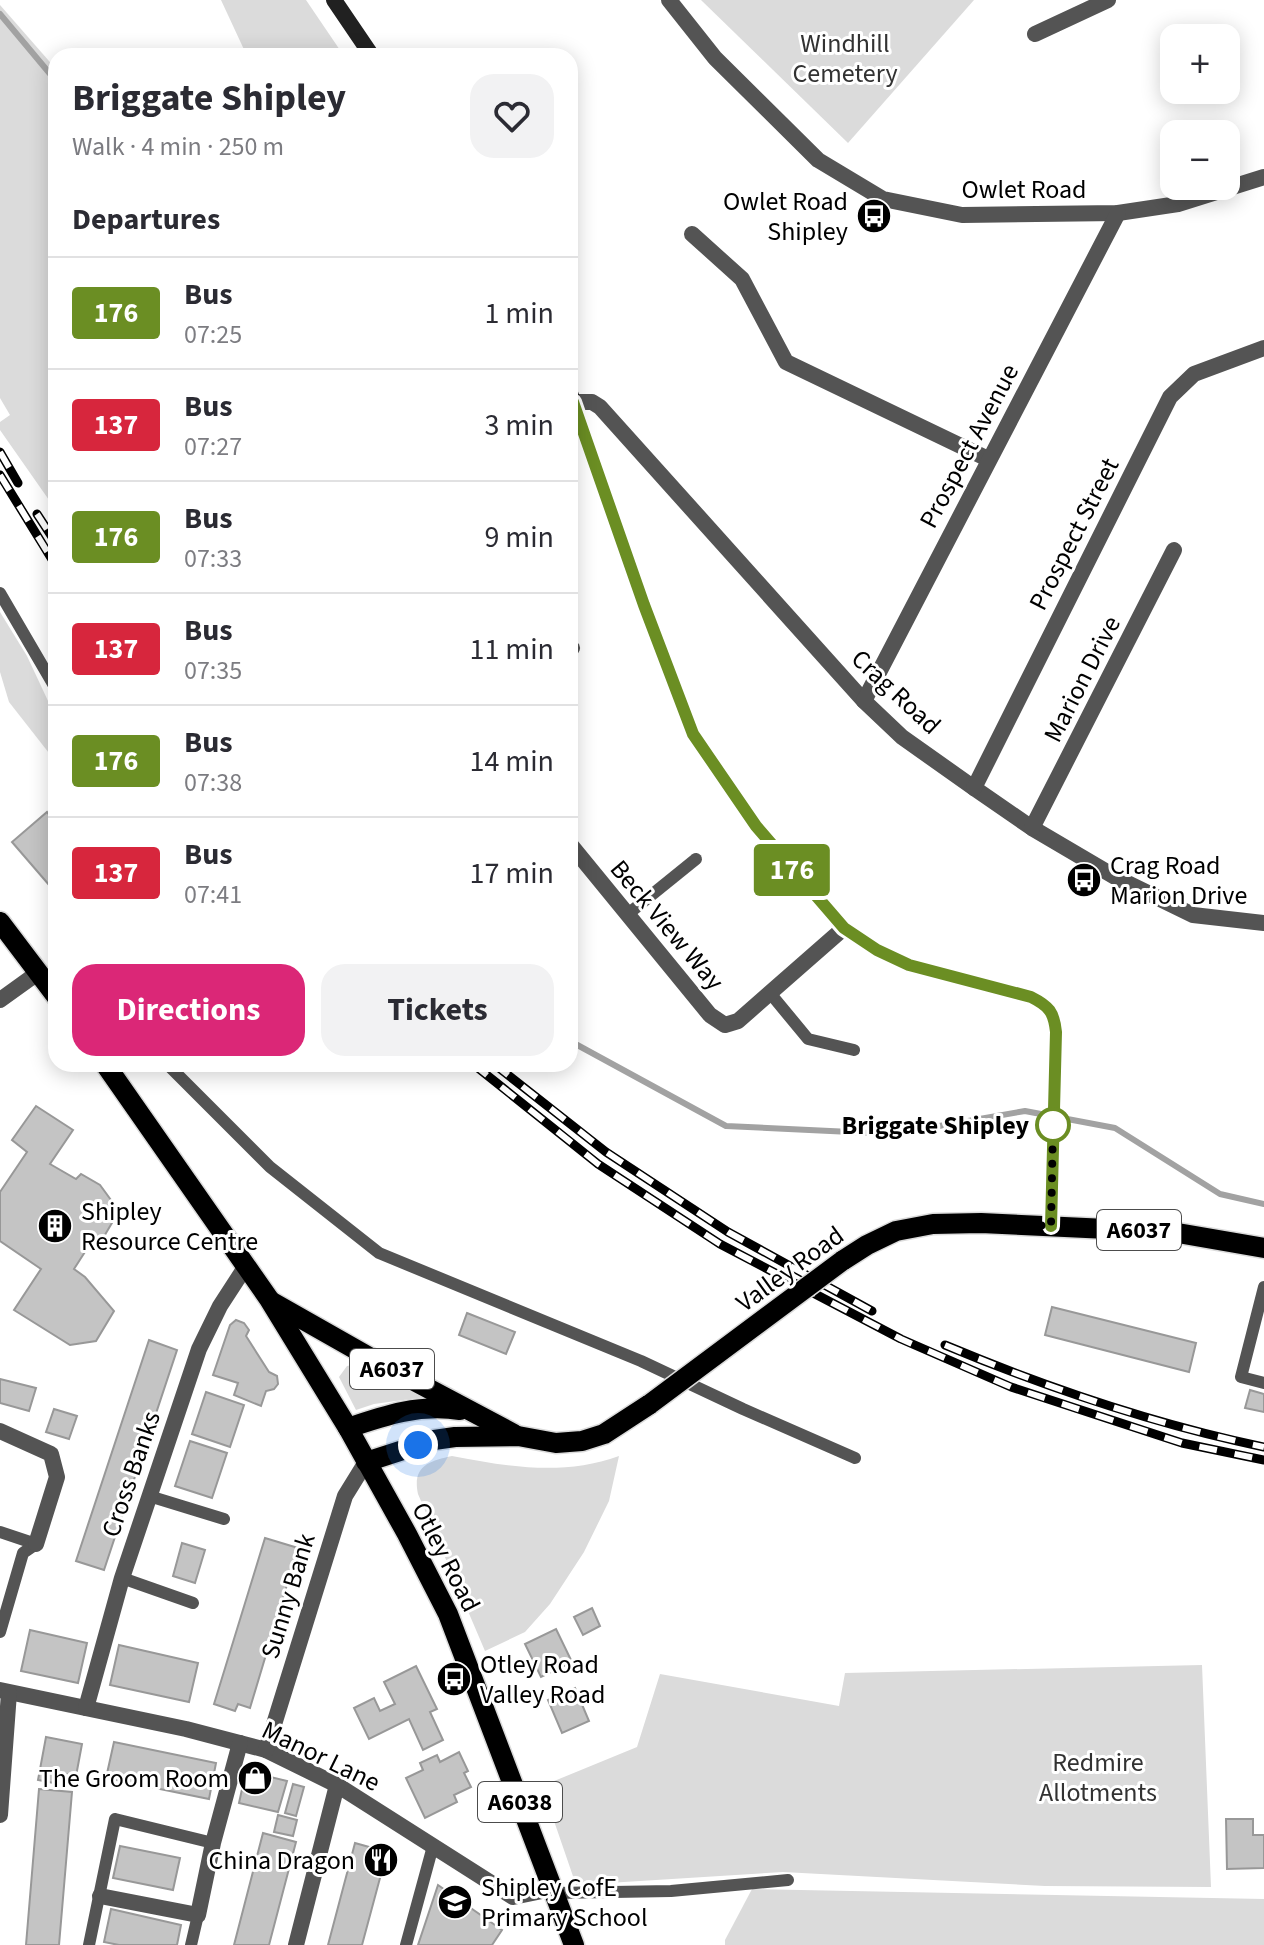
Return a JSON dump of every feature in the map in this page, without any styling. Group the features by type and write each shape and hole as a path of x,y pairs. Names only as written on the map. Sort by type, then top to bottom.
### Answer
{"main road":[{"path":"334,0 367,48"},
{"path":"578,415 693,734 756,826 844,928 877,950 909,965 1031,997 1047,1005 1054,1016 1051,1226"},
{"path":"0,922 48,985"},
{"name":"Otley Road","path":"111,1072 269,1299 348,1428 448,1614 574,1945"},
{"name":"Valley Road","path":"366,1462 434,1440 455,1437 518,1436 556,1443 582,1441 604,1434 650,1404 842,1261 896,1231 933,1224 1051,1226 1172,1232 1264,1248"},
{"name":"Valley Road","path":"269,1299 518,1436"},
{"name":"Valley Road","path":"348,1428 415,1408 439,1407 473,1412"}],"street":[{"name":"Owlet Road","path":"669,0 715,58 818,160 883,199 962,215 1118,213 1178,204 1264,177"},
{"path":"1035,34 1108,0"},
{"name":"Prospect Avenue","path":"864,701 1118,213"},
{"path":"692,234 742,279 786,362 988,459"},
{"name":"Prospect Street","path":"974,788 1170,397 1194,374 1264,348"},
{"name":"Crag Road","path":"578,399 600,407 864,701 902,737 1032,828 1117,878 1193,915 1264,923"},
{"name":"Marion Drive","path":"1032,828 1174,550"},
{"name":"Beck View Way","path":"578,854 710,1015 725,1025 738,1021 844,928"},
{"path":"0,1000 39,972"},
{"name":"Cross Banks","path":"86,1708 122,1578 199,1349 220,1306 246,1266"},
{"path":"0,1431 51,1454 57,1477 36,1544"},
{"name":"Sunny Bank","path":"266,1750 345,1496 366,1462"},
{"path":"0,1815 4,1692"},
{"name":"Manor Lane","path":"4,1692 266,1750 337,1785 513,1897 553,1891"},
{"path":"100,1896 198,1915 213,1843 240,1743"},
{"path":"296,1945 337,1785"}],"lane":[{"path":"0,593 48,675"},
{"path":"628,914 696,859"},
{"path":"770,993 808,1039 854,1050"},
{"path":"175,1072 270,1167 379,1253 641,1361 855,1458"},
{"path":"1264,1287 1241,1377 1264,1383"},
{"path":"149,1496 224,1519"},
{"path":"0,1532 36,1544"},
{"path":"0,1632 23,1553 36,1544"},
{"path":"122,1578 193,1603"},
{"path":"89,1945 115,1819 213,1843"},
{"path":"406,1945 433,1846"},
{"path":"553,1891 671,1891 788,1880"},
{"path":"191,1945 198,1915"}],"green space":[{"path":"221,0 306,0 339,48 243,48"},
{"name":"Windhill Cemetery","path":"701,0 974,0 848,143"},
{"path":"0,5 48,60 48,499 0,430 0,422 10,415 0,398"},
{"path":"0,612 27,656 48,701 48,752 9,702 0,672"},
{"path":"363,1364 425,1397 374,1404 356,1410 339,1377 347,1366"},
{"path":"452,1456 515,1466 557,1468 619,1456 609,1501 584,1552 550,1604 525,1632 485,1651 418,1494 418,1477 424,1466"},
{"name":"Redmire Allotments","path":"1202,1665 1211,1887 1045,1886 783,1872 576,1885 542,1786 637,1747 660,1674 839,1706 845,1673"},
{"path":"752,1889 1264,1899 1264,1945 725,1945"}],"building":[{"path":"47,812 48,884 12,842"},
{"name":"Shipley Resource Centre","path":"36,1106 73,1130 50,1164 76,1179 81,1174 100,1185 119,1211 99,1245 92,1241 74,1269 85,1277 114,1311 96,1341 70,1345 14,1310 41,1269 0,1241 0,1192 27,1152 12,1140"},
{"path":"1052,1307 1196,1343 1189,1372 1045,1335"},
{"path":"467,1313 515,1332 506,1354 459,1335"},
{"path":"236,1320 244,1323 249,1330 246,1336 269,1372 277,1376 278,1384 266,1391 261,1406 234,1395 238,1383 213,1375 230,1325"},
{"path":"149,1340 177,1350 104,1570 76,1561"},
{"path":"0,1379 36,1388 29,1411 0,1403"},
{"path":"1250,1390 1264,1394 1264,1412 1245,1408"},
{"path":"206,1392 244,1405 230,1447 192,1434"},
{"path":"54,1409 77,1416 69,1439 46,1432"},
{"path":"190,1441 227,1453 212,1498 175,1486"},
{"path":"265,1538 298,1548 250,1708 238,1704 235,1711 214,1704"},
{"path":"182,1543 205,1550 195,1583 173,1576"},
{"path":"592,1608 600,1626 583,1635 574,1617"},
{"path":"556,1629 572,1662 541,1677 525,1644"},
{"path":"30,1630 87,1643 78,1683 21,1671"},
{"path":"119,1645 198,1663 189,1702 110,1685"},
{"path":"416,1666 437,1709 430,1712 443,1740 423,1750 409,1719 369,1739 354,1708 374,1698 380,1711 395,1704 384,1682"},
{"path":"575,1688 589,1721 562,1733 548,1700"},
{"path":"46,1737 82,1744 76,1776 56,1772 54,1783 38,1780"},
{"path":"114,1742 216,1763 209,1799 106,1778"},
{"path":"459,1752 471,1787 454,1795 457,1802 425,1818 406,1778 423,1770 420,1763 437,1755 440,1762"},
{"path":"246,1771 287,1781 278,1812 239,1803"},
{"path":"293,1784 304,1787 296,1816 285,1813"},
{"path":"39,1789 72,1792 59,1945 26,1945"},
{"path":"278,1815 297,1820 293,1836 274,1832"},
{"path":"1226,1819 1253,1819 1253,1835 1264,1835 1264,1868 1227,1869"},
{"path":"263,1833 296,1842 269,1945 234,1945"},
{"path":"355,1843 387,1852 362,1945 328,1945"},
{"path":"120,1846 180,1858 173,1890 113,1878"},
{"path":"438,1885 502,1930 492,1945 418,1945"},
{"path":"111,1909 181,1925 177,1945 104,1942"}],"waterway":[{"path":"0,14 48,71"},
{"path":"578,1045 726,1126 893,1134 1025,1111 1115,1128 1220,1194 1264,1204"}],"railway":[{"path":"0,452 18,483"},
{"path":"0,475 48,553"},
{"path":"37,514 48,531"},
{"path":"483,1072 598,1164 720,1244 901,1339 1011,1387 1182,1443 1264,1460"},
{"path":"504,1072 606,1152 728,1232 872,1311"},
{"path":"945,1345 1102,1404 1264,1447"}],"bus line":[{"name":"176","path":"578,416 674,689 693,734 756,826 844,928 877,950 909,965 1031,997 1047,1005 1054,1016 1051,1226"}],"place":[{"name":"Owlet Road Shipley","path":"874,216"},
{"name":"Crag Road Marion Drive","path":"1084,880"},
{"name":"Briggate Shipley","path":"1053,1125"},
{"name":"Shipley Resource Centre","path":"55,1226"},
{"name":"Otley Road Valley Road","path":"454,1679"},
{"name":"The Groom Room","path":"255,1778"},
{"name":"China Dragon","path":"381,1860"},
{"name":"Shipley CofE Primary School","path":"455,1902"}],"route":[{"path":"418,1445 455,1437 482,1436 518,1436 556,1443 582,1441 604,1434 650,1404 842,1261 896,1231 933,1224 1051,1226 1053,1125"}]}
